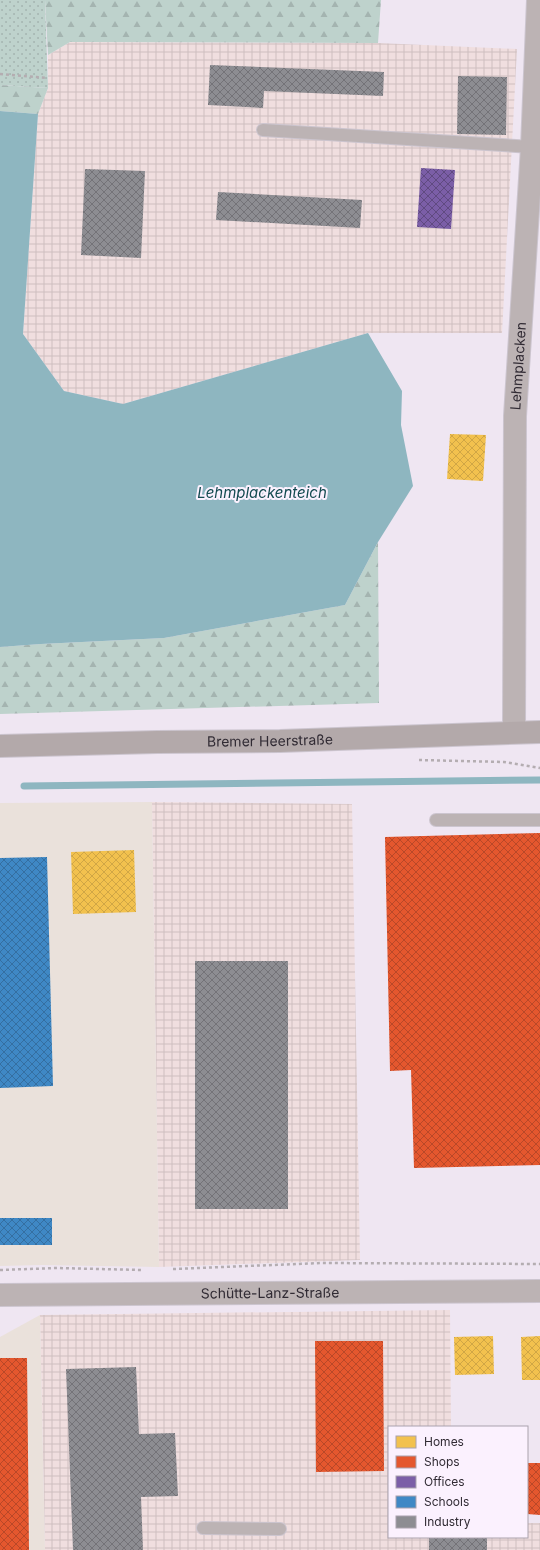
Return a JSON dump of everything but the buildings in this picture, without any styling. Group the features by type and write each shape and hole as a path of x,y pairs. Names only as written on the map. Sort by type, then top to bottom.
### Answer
{"main road":[{"name":"Bremer Heerstraße","path":"0,746 280,741 540,732"}],"street":[{"name":"Lehmplacken","path":"514,732 515,416 532,148 538,0"},
{"name":"Schütte-Lanz-Straße","path":"0,1295 540,1291"}],"lane":[{"path":"263,130 532,148"},
{"path":"436,820 540,820"},
{"path":"203,1528 280,1529"}],"path":[{"path":"0,74 47,78"},
{"path":"167,1270 322,1263 540,1264"},
{"path":"0,1270 57,1268 143,1270"}],"shaded area":[{"path":"70,42 378,43 517,49 502,333 368,333 123,404 64,391 23,334 38,114 48,88 48,55"},
{"path":"152,802 352,804 360,1260 159,1267"},
{"path":"152,802 159,1267 42,1265 0,1266 0,803"},
{"path":"450,1310 451,1426 388,1426 388,1538 528,1538 528,1523 540,1523 540,1550 45,1550 40,1315"},
{"path":"40,1315 45,1550 0,1550 0,1337"}],"green space":[{"path":"0,0 45,0 48,88 0,85"},
{"path":"45,0 381,0 378,43 70,42 48,55"},
{"path":"0,85 48,88 38,114 0,111"},
{"path":"378,542 379,703 0,714 0,647 164,638 345,605"}],"water":[{"name":"Lehmplackenteich","path":"0,111 38,114 23,334 64,391 123,404 368,333 402,391 401,425 413,486 378,542 345,605 164,638 0,647"}],"waterway":[{"path":"24,786 540,780"}]}
